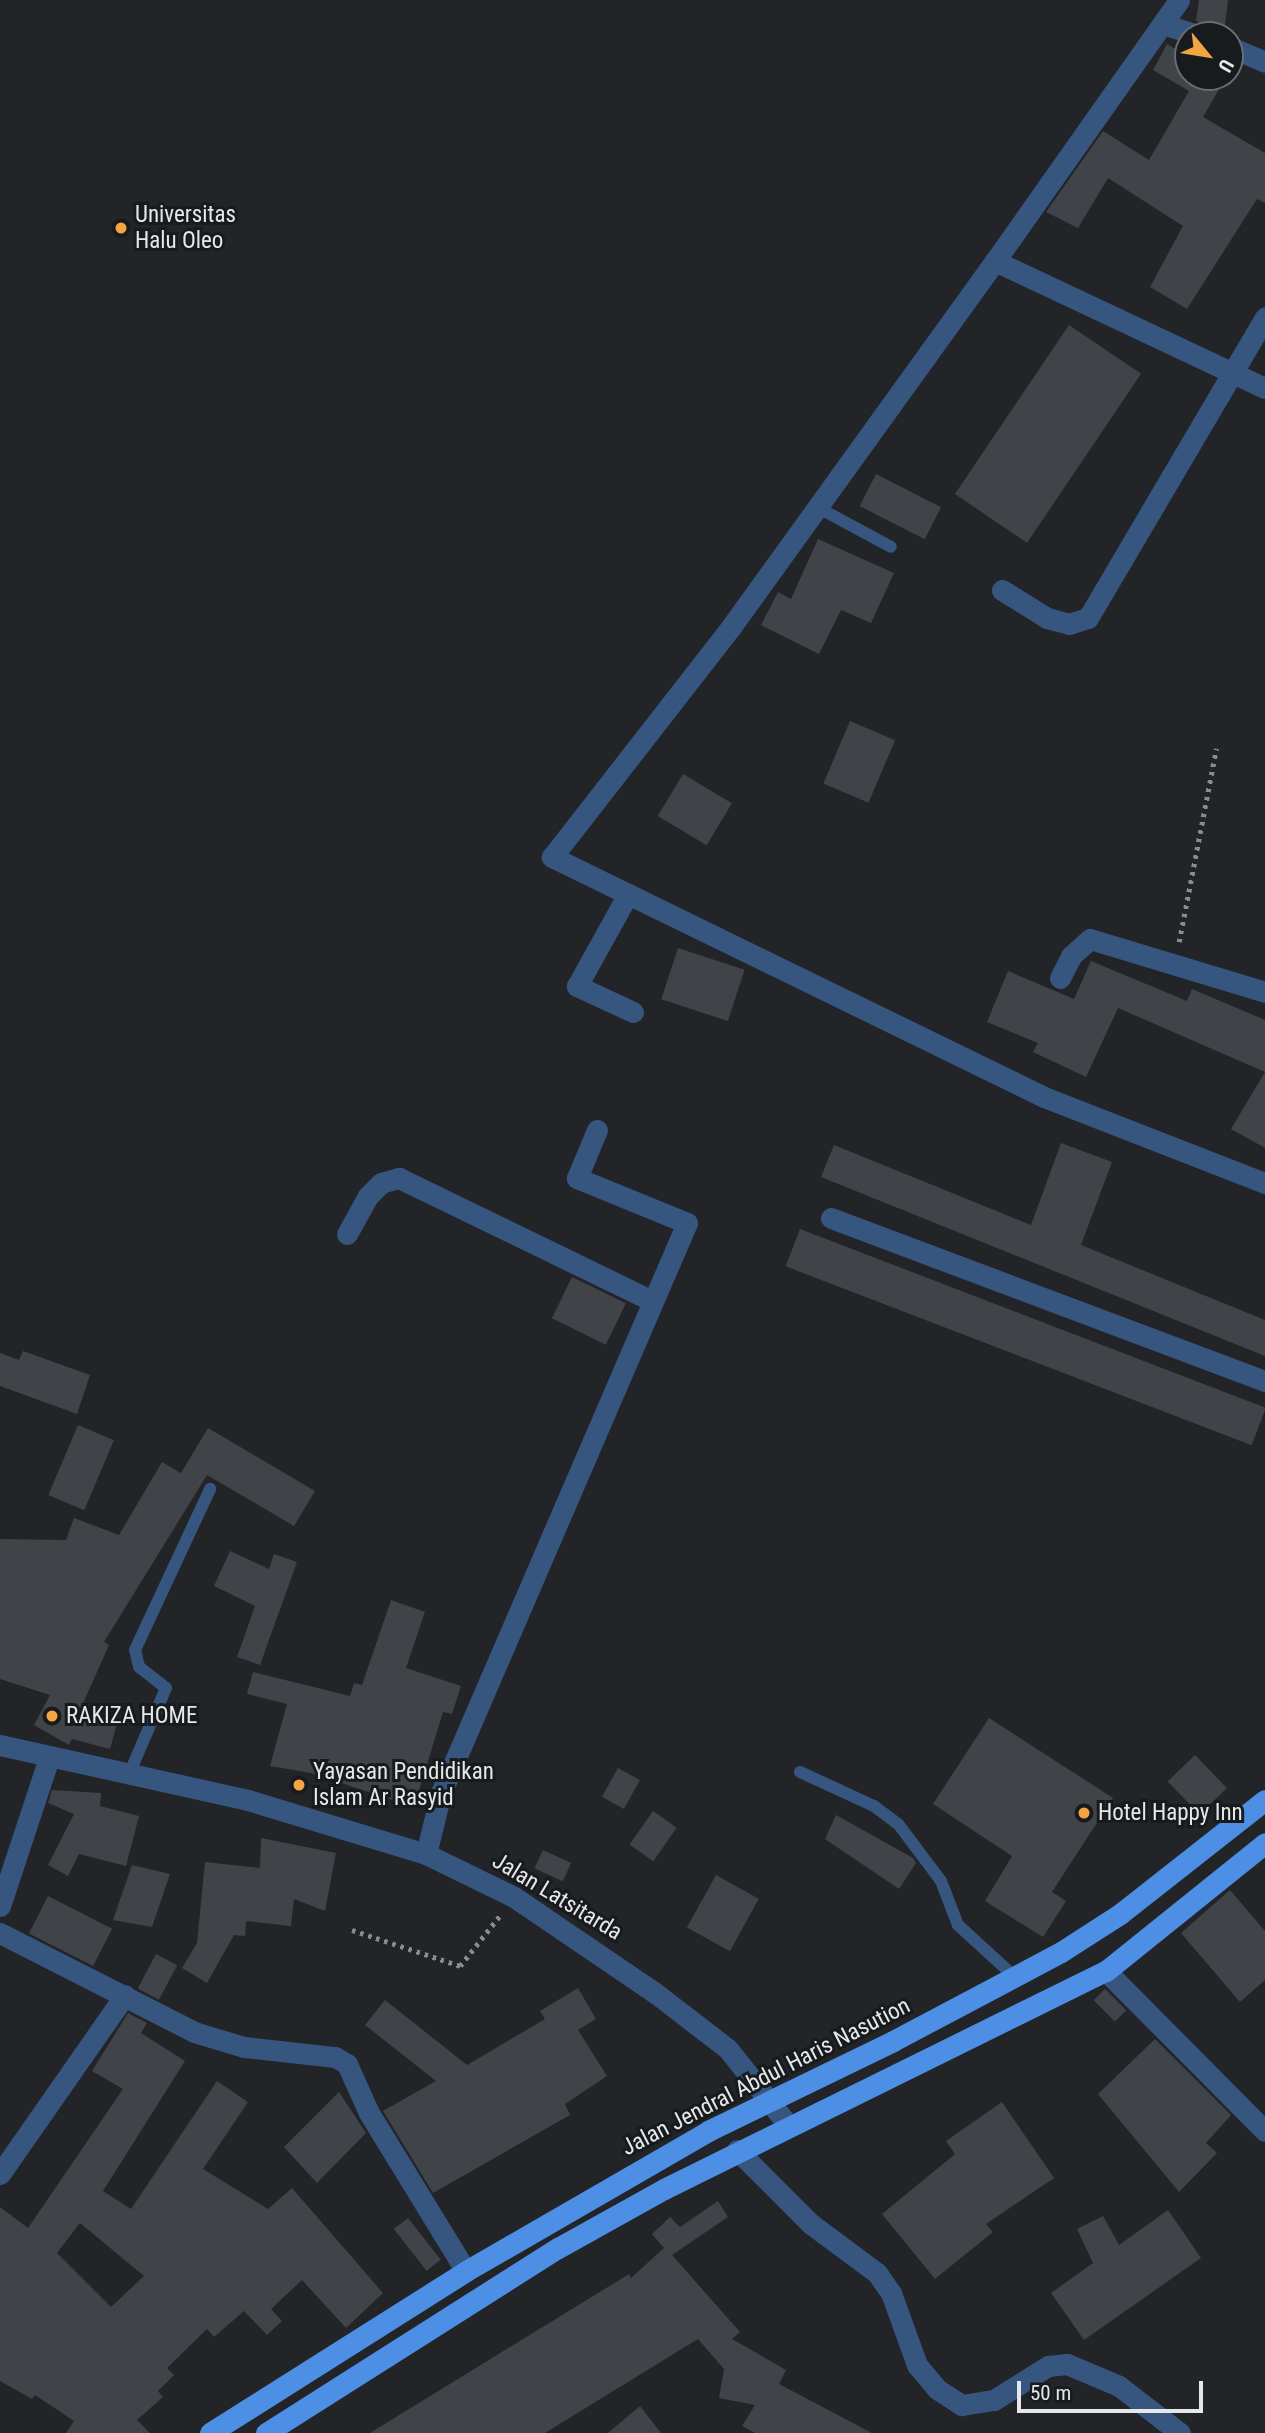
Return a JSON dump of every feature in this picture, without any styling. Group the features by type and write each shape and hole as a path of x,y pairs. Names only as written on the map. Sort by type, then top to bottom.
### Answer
{"highway":[{"name":"Jalan Jendral Abdul Haris Nasution","path":"221,2430 466,2271 771,2098 1016,1978 1121,1914 1265,1800"},
{"path":"266,2433 558,2248 788,2124 1105,1971 1264,1847"}],"street":[{"path":"1179,0 731,627 552,857 1044,1097 1265,1184"},
{"path":"1163,24 1174,28"},
{"path":"1244,53 1265,62"},
{"path":"995,261 1231,376 1265,388"},
{"path":"1002,590 1047,618 1069,624 1088,618 1265,317"},
{"path":"628,894 577,986 633,1012"},
{"path":"1060,978 1071,956 1090,939 1183,963 1265,992"},
{"path":"426,1854 442,1793 648,1322 650,1300 687,1223 577,1178 597,1130"},
{"path":"347,1234 368,1196 382,1182 399,1178 650,1300"},
{"path":"831,1218 1265,1381"},
{"name":"Jalan Latsitarda","path":"0,1745 248,1800 426,1854 514,1897 607,1957 728,2049 771,2098 788,2124"},
{"path":"0,1906 50,1758"},
{"path":"0,1933 218,2040 335,2057 347,2064 369,2113 466,2271"},
{"path":"1105,1971 1265,2131"},
{"path":"0,2174 125,1995"},
{"path":"737,2150 811,2224 877,2273 891,2293 917,2365 937,2389 962,2405 994,2400 1048,2366 1068,2364 1119,2386 1181,2433"}],"lane":[{"path":"816,506 891,547"},
{"path":"130,1772 166,1688 139,1667 135,1650 210,1489"},
{"path":"800,1772 874,1806 899,1825 934,1869 958,1925 1016,1978"}],"path":[{"path":"1183,963 1177,950 1216,749"},
{"path":"352,1930 460,1966 514,1897"}],"building":[{"path":"1199,0 1228,0 1225,21 1196,21"},
{"path":"1167,44 1174,48 1174,82 1153,70"},
{"path":"1189,91 1218,91 1203,117 1265,153 1265,203 1257,199 1187,309 1150,287 1183,226 1108,178 1078,228 1046,212 1103,131 1149,160"},
{"path":"1069,325 1141,374 1027,543 955,494"},
{"path":"876,474 941,507 925,539 860,506"},
{"path":"818,539 894,573 871,623 841,610 819,654 761,625 778,592 791,599"},
{"path":"850,721 895,740 869,803 823,784"},
{"path":"683,774 732,803 707,845 658,816"},
{"path":"678,948 745,970 728,1021 661,999"},
{"path":"1091,961 1187,1001 1192,989 1265,1020 1265,1072 1118,1008 1086,1077 1033,1052 1038,1043 987,1022 1008,971 1074,999"},
{"path":"1265,1072 1265,1148 1231,1129"},
{"path":"1061,1143 1112,1162 1081,1245 1265,1320 1265,1356 821,1177 834,1145 1031,1225"},
{"path":"800,1229 1265,1407 1252,1445 786,1266"},
{"path":"572,1277 626,1303 606,1345 552,1318"},
{"path":"23,1351 90,1375 77,1414 0,1386 0,1353 19,1360"},
{"path":"78,1425 114,1440 84,1510 48,1495"},
{"path":"208,1428 315,1491 294,1526 207,1475 104,1642 109,1645 80,1710 118,1720 110,1749 72,1739 69,1745 34,1725 50,1695 0,1679 0,1539 66,1540 74,1518 119,1535 162,1462 181,1473"},
{"path":"230,1551 269,1569 274,1554 297,1562 260,1665 237,1657 255,1606 214,1586"},
{"path":"391,1600 425,1612 406,1668 461,1686 452,1714 443,1712 414,1807 311,1773 270,1766 287,1704 247,1694 253,1672 350,1696 354,1683 362,1685"},
{"path":"989,1718 1113,1798 1052,1892 1066,1901 1043,1937 985,1901 1012,1856 933,1804"},
{"path":"1195,1755 1227,1788 1200,1814 1168,1781"},
{"path":"618,1768 640,1780 624,1809 602,1797"},
{"path":"52,1790 101,1793 100,1806 139,1816 126,1866 79,1854 68,1876 48,1865 74,1814 48,1803"},
{"path":"653,1811 677,1828 653,1861 629,1845"},
{"path":"836,1815 913,1858 916,1863 899,1889 825,1839"},
{"path":"261,1838 336,1853 325,1911 294,1899 291,1926 246,1921 245,1936 234,1935 207,1983 182,1968 197,1943 205,1862 260,1868"},
{"path":"543,1850 571,1863 563,1881 535,1868"},
{"path":"132,1865 170,1874 152,1927 113,1920"},
{"path":"716,1875 759,1899 730,1951 687,1927"},
{"path":"1230,1890 1265,1931 1265,1980 1240,2002 1181,1933"},
{"path":"48,1896 112,1929 93,1966 29,1933"},
{"path":"156,1954 177,1965 159,2000 138,1988"},
{"path":"578,1988 596,2019 578,2030 607,2076 565,2104 570,2115 433,2193 383,2111 436,2081 365,2025 385,2000 467,2065 545,2019 540,2011"},
{"path":"1105,1989 1126,2010 1115,2022 1094,2000"},
{"path":"128,2013 147,2023 141,2033 185,2061 103,2191 131,2209 217,2081 248,2102 203,2169 268,2209 292,2188 383,2293 346,2328 302,2280 271,2309 282,2321 267,2335 244,2311 214,2337 207,2329 167,2368 174,2375 158,2391 163,2397 137,2420 150,2433 66,2433 74,2421 35,2395 32,2399 0,2381 0,2207 28,2228 123,2089 92,2071","holes":["80,2223 144,2276 111,2307 57,2253"]},
{"path":"1155,2039 1231,2115 1206,2143 1217,2153 1179,2192 1098,2094"},
{"path":"339,2092 366,2133 317,2183 284,2147"},
{"path":"1002,2102 1054,2178 986,2224 993,2232 935,2279 882,2214 955,2154 946,2141"},
{"path":"718,2201 728,2217 672,2255 740,2332 732,2339 786,2370 779,2384 872,2433 755,2433 742,2426 755,2405 719,2398 724,2369 698,2339 545,2433 370,2433 629,2274 631,2278 664,2248 652,2234 670,2217 680,2227"},
{"path":"1168,2210 1201,2258 1084,2340 1051,2293 1093,2263 1077,2229 1103,2216 1119,2245"},
{"path":"408,2218 441,2260 426,2271 394,2229"},
{"path":"640,2406 661,2433 608,2433"}],"place":[{"name":"Universitas Halu Oleo","path":"121,228"},
{"name":"RAKIZA HOME","path":"52,1716"},
{"name":"Yayasan Pendidikan Islam Ar Rasyid","path":"299,1785"},
{"name":"Hotel Happy Inn","path":"1084,1813"}]}
